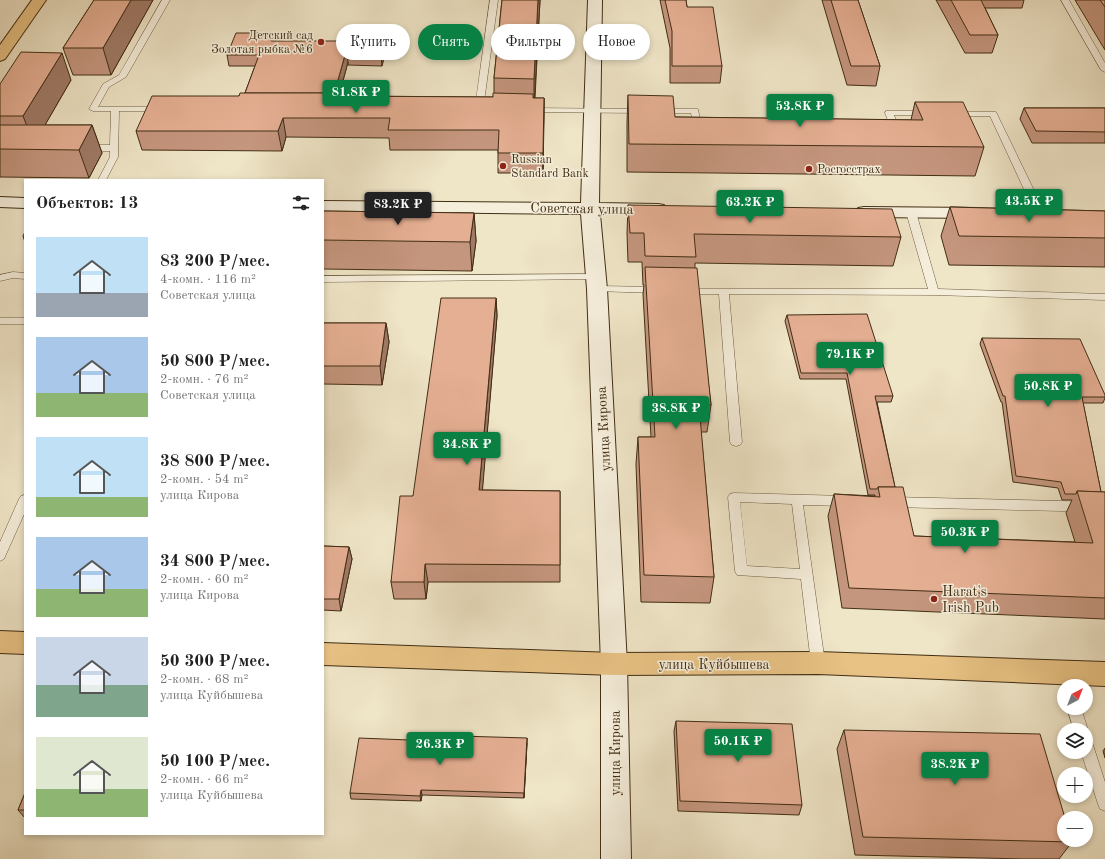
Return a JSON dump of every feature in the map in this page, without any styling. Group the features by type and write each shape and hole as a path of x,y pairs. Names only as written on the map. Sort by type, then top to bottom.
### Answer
{"main road":[{"path":"0,56 40,0"},
{"path":"0,642 24,643"},
{"name":"улица Куйбышева","path":"324,654 614,664 818,663 1065,679 1105,674"}],"street":[{"name":"улица Кирова","path":"595,0 590,208 596,283 614,664 616,859"},
{"path":"0,202 24,203"},
{"name":"Советская улица","path":"324,206 675,210"},
{"path":"848,212 994,213"}],"lane":[{"path":"166,0 122,77 106,86 93,109 171,109"},
{"path":"479,109 494,0"},
{"path":"1065,0 1105,70"},
{"path":"103,179 114,157 115,109"},
{"path":"525,110 695,111 699,140"},
{"path":"892,141 899,141 889,113 934,114"},
{"path":"949,114 993,114 1040,213"},
{"path":"76,148 114,148"},
{"path":"911,212 934,292"},
{"path":"0,278 13,275 24,276"},
{"path":"324,279 596,283 672,290 934,292 1105,296"},
{"path":"724,291 736,442"},
{"path":"0,321 24,321"},
{"path":"806,574 741,571 734,497 856,501"},
{"path":"797,500 818,663"},
{"path":"0,556 24,501"},
{"path":"879,502 1105,507"},
{"path":"1091,759 1105,804"}],"building":[{"path":"94,0 131,0 103,48 63,48"},
{"path":"502,0 538,0 537,24 500,24"},
{"path":"665,0 686,0 687,7 713,7 722,66 672,66 672,31"},
{"path":"831,0 858,0 880,66 851,66"},
{"path":"951,0 981,0 998,35 970,35"},
{"path":"1100,0 1105,0 1105,7"},
{"path":"236,33 274,33 271,41 336,41 336,60 344,60 334,94 245,93 259,55 227,55"},
{"path":"21,52 62,53 23,116 0,116 0,84"},
{"path":"496,60 535,60 534,79 494,78"},
{"path":"240,93 331,93 330,96 493,97 493,93 533,94 533,98 544,98 543,153 498,153 499,130 388,130 390,118 283,118 278,131 136,131 152,96 239,96"},
{"path":"628,95 673,96 675,117 923,120 915,102 963,102 984,147 629,144"},
{"path":"1024,108 1105,108 1105,132 1036,131"},
{"path":"0,125 92,125 79,150 0,149"},
{"path":"628,205 892,209 901,237 694,234 696,257 645,256 644,233 630,233"},
{"path":"950,207 1105,211 1105,238 959,236"},
{"path":"324,211 474,213 470,242 324,240"},
{"path":"645,267 697,268 711,405 699,405 714,577 644,575 638,437 655,437"},
{"path":"441,298 496,298 479,490 560,491 560,565 425,564 424,582 391,582 400,496 413,496"},
{"path":"867,314 893,396 875,396 895,487 878,487 877,489 870,489 847,373 801,373 787,315"},
{"path":"324,323 386,323 380,366 324,366"},
{"path":"982,338 1080,339 1105,395 1105,397 1082,397 1101,492 1077,491 1076,494 1065,494 1061,482 1016,476 1005,396 1003,396"},
{"path":"878,487 903,487 914,536 1093,543 1077,491 1105,492 1105,598 849,588 834,494 880,497"},
{"path":"324,546 349,547 339,599 324,599"},
{"path":"676,721 792,724 802,805 680,801"},
{"path":"844,730 1040,734 1057,791 1057,803 1061,803 1063,811 1057,811 1057,842 863,837"},
{"path":"459,736 527,738 524,793 421,790 420,796 350,793 359,738 459,742"},
{"path":"24,795 24,810 18,810"}],"place":[{"name":"Детский сад Золотая рыбка №6","path":"321,42"},
{"name":"Russian Standard Bank","path":"503,166"},
{"name":"Росгосстрах","path":"809,169"},
{"name":"Harat's Irish Pub","path":"934,599"}]}
